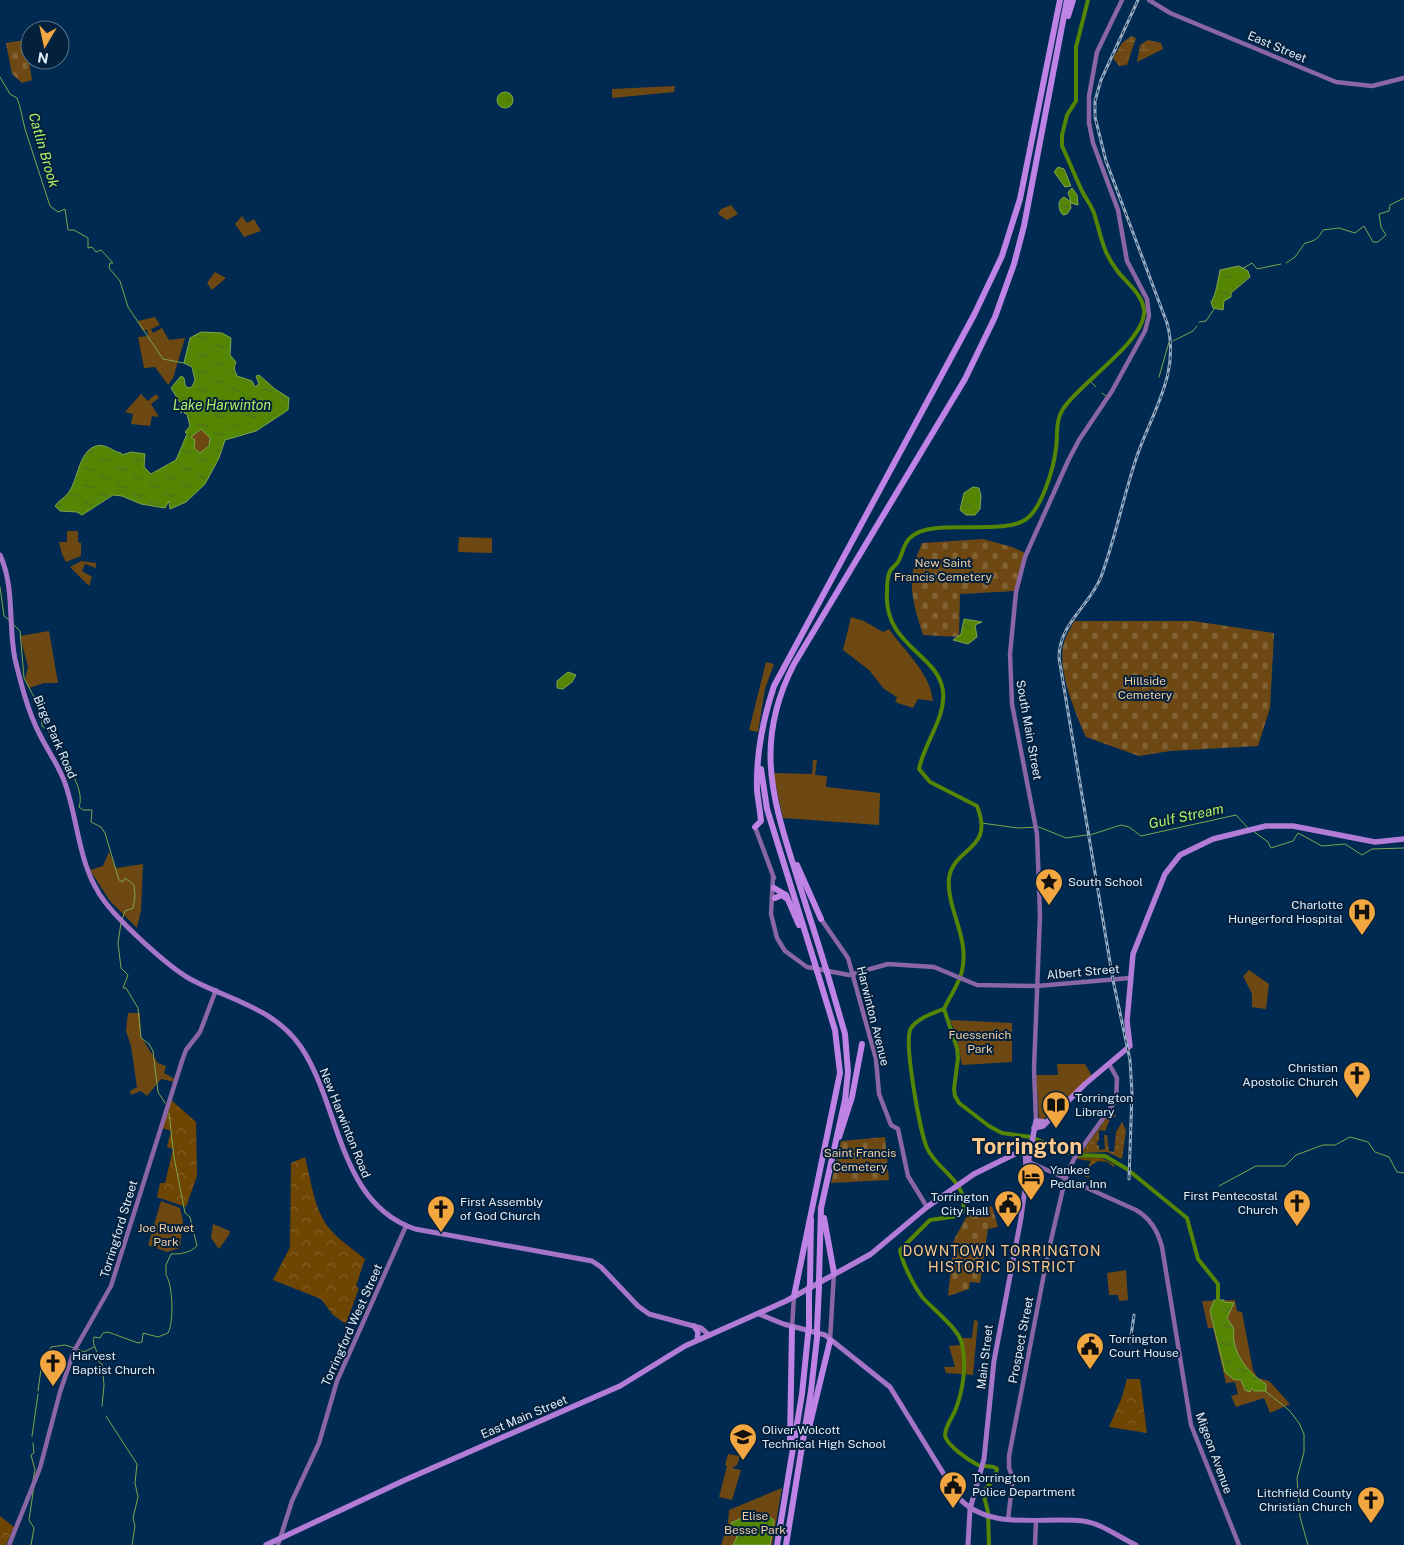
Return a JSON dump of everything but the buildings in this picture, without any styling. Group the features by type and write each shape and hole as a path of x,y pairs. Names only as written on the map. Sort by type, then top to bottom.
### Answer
{"highway":[{"path":"755,827 761,821 757,788 760,740 768,703 782,670 984,297 1009,237 1020,199 1060,0"},
{"path":"786,1545 819,1334 820,1214 847,1086 848,1057 845,1037 826,969 781,826 772,791 770,758 773,727 780,694 799,656 965,379 995,317 1020,246 1067,0"},
{"path":"1056,60 1073,0"},
{"path":"760,740 761,770 767,809 836,1033 839,1055 838,1087 812,1200 795,1297"},
{"path":"1130,978 1134,948 1168,868 1180,855 1195,846 1249,829 1283,825 1375,842 1404,839"},
{"path":"781,826 821,918"},
{"path":"775,888 786,895 811,951"},
{"path":"775,898 782,895 789,902"},
{"name":"East Main Street","path":"266,1545 405,1480 620,1386 697,1340 795,1297 871,1254 927,1206 956,1185 1029,1142 1045,1122 1128,1049 1131,1043 1127,1021 1130,978"},
{"path":"838,1134 852,1097 862,1044"},
{"path":"824,1188 825,1233 835,1274"},
{"path":"777,1545 802,1394 808,1335 812,1200"},
{"path":"786,1482 791,1434 792,1326"},
{"path":"695,1327 698,1332 697,1340"},
{"path":"799,1467 831,1342"}],"main road":[{"name":"South Main Street","path":"1029,1142 1034,1069 1040,905 1037,827 1012,704 1009,680 1018,579 1025,557 1049,498 1079,440 1108,397 1148,324 1149,305 1127,261 1117,207 1094,143 1089,111 1098,49 1122,0"},
{"name":"East Street","path":"1149,0 1176,16 1336,82 1372,86 1404,78"},
{"name":"Birge Park Road","path":"0,556 7,578 15,656 22,683 32,717 66,786 86,868 99,893 122,921 140,937"},
{"path":"755,827 773,877 775,888 774,924 788,950 810,965 852,973"},
{"path":"775,888 772,924 777,938 785,951 807,967 849,975 852,973"},
{"name":"Harwinton Avenue","path":"821,918 848,958 876,1059 879,1094 892,1124 898,1129 908,1176 927,1206"},
{"name":"New Harwinton Road","path":"140,937 178,971 263,1011 294,1037 319,1080 361,1189 382,1212 406,1226 450,1237 510,1245 594,1262 642,1310 655,1317 695,1327"},
{"name":"Albert Street","path":"852,973 888,964 934,967 977,985 1037,986 1130,978"},
{"name":"Torringford Street","path":"9,1545 34,1486 60,1392 75,1348 111,1286 182,1060 200,1032 216,990"},
{"path":"862,1044 872,1043"},
{"name":"Prospect Street","path":"1008,1519 1014,1478 1009,1468 1009,1453 1048,1253 1066,1178 1074,1159 1116,1100 1117,1078 1109,1064"},
{"name":"Main Street","path":"968,1545 970,1509 982,1466 995,1351 1020,1218 1027,1172 1029,1142"},
{"name":"Migeon Avenue","path":"1027,1161 1143,1214 1155,1228 1162,1247 1191,1425 1239,1545"},
{"name":"Torringford West Street","path":"278,1545 292,1501 319,1443 335,1386 406,1226"},
{"path":"831,1342 830,1327 835,1274"},
{"path":"792,1326 795,1297"},
{"path":"759,1314 784,1324 819,1334 890,1387 958,1497 970,1509 981,1515 1008,1519 1088,1522 1136,1545"},
{"path":"792,1326 831,1342"},
{"path":"695,1327 707,1336"},
{"path":"819,1334 826,1333 830,1327"},
{"path":"958,1497 966,1500 972,1497"},
{"path":"970,1518 981,1515"},
{"path":"1035,1545 1036,1520"}],"green space":[{"path":"1131,36 1136,38 1127,65 1119,66 1113,58 1122,43"},
{"path":"1148,40 1161,43 1163,49 1137,62 1140,45"},
{"path":"20,41 20,70 30,70 32,80 22,83 12,74 6,43"},
{"path":"675,86 674,92 612,98 612,89"},
{"path":"731,205 738,214 727,220 718,214 721,209"},
{"path":"242,216 247,223 254,219 261,231 244,237 235,224"},
{"path":"215,272 226,278 212,290 207,283"},
{"path":"155,317 160,325 151,329 153,333 162,328 169,340 185,338 173,378 168,385 155,367 144,368 138,337 148,336 147,330 142,330 138,321"},
{"path":"141,394 148,401 156,394 159,398 151,404 159,417 152,416 150,426 131,424 133,414 125,412"},
{"path":"201,429 209,437 209,442 207,448 200,453 194,448 195,440 191,437"},
{"path":"67,531 78,531 78,542 81,543 81,556 66,562 59,542 67,542"},
{"path":"459,537 492,538 492,553 458,552"},
{"name":"New Saint Francis Cemetery","path":"983,539 1012,547 1025,553 1015,591 960,594 959,637 923,635 912,589 914,568 922,543"},
{"path":"81,561 96,563 96,568 85,564 82,571 92,577 89,586 70,567"},
{"path":"851,617 864,621 883,632 889,629 922,671 931,690 933,701 918,699 913,708 895,702 897,697 884,689 869,670 843,650"},
{"name":"Hillside Cemetery","path":"1074,621 1193,621 1274,633 1270,708 1258,746 1170,751 1139,756 1086,737 1068,691 1063,665 1062,653 1064,643"},
{"path":"49,631 58,683 44,683 29,688 25,679 28,667 20,636"},
{"path":"766,662 774,664 765,689 758,732 749,730"},
{"path":"813,760 817,760 815,775 827,776 826,787 880,793 879,825 783,818 773,773 812,774"},
{"path":"109,852 116,868 143,864 141,910 137,928 110,901 90,870 103,866"},
{"path":"1249,970 1269,984 1266,1009 1252,1007 1252,994 1243,976"},
{"path":"128,1013 140,1013 141,1037 158,1063 166,1066 164,1073 175,1079 175,1082 161,1079 147,1096 141,1091 131,1095 130,1091 137,1087 131,1046 126,1031"},
{"name":"Fuessenich Park","path":"950,1020 1012,1023 1012,1062 962,1065 956,1035"},
{"path":"1057,1064 1085,1064 1092,1076 1043,1120 1039,1119 1036,1075 1058,1075"},
{"path":"169,1098 196,1122 197,1176 186,1207 157,1197 160,1183 165,1183 173,1149 167,1147 171,1131 160,1127"},
{"path":"1109,1114 1116,1115 1116,1117 1111,1117 1105,1131 1099,1130 1097,1145 1099,1145 1099,1150 1105,1149 1104,1135 1107,1135 1109,1151 1114,1152 1116,1132 1122,1122 1126,1130 1122,1159 1107,1152 1081,1153"},
{"name":"Saint Francis Cemetery","path":"885,1137 889,1180 831,1183 841,1141"},
{"path":"305,1157 314,1194 324,1220 337,1236 365,1259 356,1286 359,1288 346,1324 333,1315 321,1299 273,1280 290,1247 291,1163"},
{"path":"1078,1157 1102,1158 1115,1165 1114,1167 1107,1162 1098,1161 1090,1166 1089,1178 1084,1176 1091,1161 1077,1159"},
{"name":"Joe Ruwet Park","path":"161,1201 180,1208 183,1221 180,1248 167,1252 148,1245"},
{"path":"992,1206 998,1227 988,1229 980,1283 970,1282 969,1289 948,1296 954,1240 969,1212"},
{"path":"213,1224 230,1231 219,1249 211,1238"},
{"path":"1126,1270 1128,1300 1119,1301 1118,1295 1109,1295 1107,1273"},
{"path":"1235,1300 1237,1311 1242,1312 1253,1370 1258,1378 1269,1381 1290,1404 1270,1413 1264,1398 1236,1407 1231,1396 1238,1394 1235,1382 1226,1383 1213,1328 1208,1328 1202,1301"},
{"path":"974,1320 978,1321 973,1375 946,1373 944,1367 955,1367 949,1346 960,1345 961,1338 972,1338"},
{"path":"1127,1379 1140,1379 1147,1433 1109,1427 1122,1397"},
{"path":"728,1454 740,1456 737,1465 732,1468 741,1470 732,1500 719,1497"},
{"name":"Elise Besse Park","path":"782,1488 772,1545 721,1545 728,1523 729,1510"},
{"path":"0,1516 14,1527 6,1545 0,1545"}],"water":[{"path":"505,92 513,100 505,108 497,100"},
{"path":"1058,167 1064,169 1071,186 1065,187 1054,172"},
{"path":"1072,188 1077,195 1078,205 1070,203 1071,208 1067,214 1063,215 1059,208 1060,200 1064,197 1071,202 1068,192"},
{"path":"1239,266 1248,271 1250,277 1231,293 1231,297 1224,301 1223,310 1213,308 1211,302 1216,291 1220,270"},
{"name":"Lake Harwinton","path":"201,332 222,333 231,338 230,355 236,362 234,368 237,376 252,381 255,387 259,384 256,376 259,375 289,398 288,410 256,431 225,440 219,458 205,484 186,502 170,509 169,501 165,508 141,504 122,496 113,495 82,515 77,512 60,511 55,506 69,492 86,453 96,446 106,447 122,455 131,452 145,454 144,467 151,474 176,460 187,434 185,432 190,426 187,414 184,413 186,406 181,413 179,406 181,404 171,388 181,376 184,378 185,385 188,388 192,387 195,380 192,367 184,363 190,338","holes":["201,429 210,438 209,446 200,453 194,448 195,440 191,437"]},
{"path":"973,487 979,488 981,496 980,509 975,515 966,515 960,510 964,493"},
{"path":"964,619 982,622 975,625 977,637 968,644 953,640 961,634"},
{"path":"568,672 576,675 572,682 563,689 557,688 557,681"},
{"path":"1214,1300 1234,1303 1227,1318 1234,1329 1235,1345 1247,1368 1266,1384 1266,1391 1254,1391 1252,1388 1250,1392 1245,1390 1241,1380 1233,1379 1225,1372 1210,1311"},
{"path":"753,1513 765,1514 774,1520 773,1528 770,1530 772,1532 770,1545 733,1545 737,1537 734,1530 730,1529 731,1523"}],"waterway":[{"path":"944,1009 959,980 964,958 961,935 951,900 949,878 952,868 977,840 981,832 981,821 977,806 930,782 919,769 938,721 943,701 943,691 939,678 932,667 902,637 893,624 888,610 888,578 890,571 900,559 906,542 920,531 948,527 997,527 1011,525 1023,521 1030,516 1046,489 1055,456 1060,414 1071,399 1124,347 1135,334 1142,321 1144,309 1140,297 1111,262 1102,242 1093,210 1082,191 1062,146 1062,135 1067,115 1076,101 1076,47 1088,0"},
{"name":"Catlin Brook","path":"0,77 10,94 17,98 50,206 58,212 65,209 68,230 74,230 88,238 88,248 92,247 96,252 101,250 113,263 110,263 109,268 120,281 128,307 163,359 184,363"},
{"path":"1286,263 1295,257 1305,243 1316,239 1323,230 1339,228 1355,233 1364,226 1373,242 1378,242 1386,235 1381,227 1379,214 1389,211 1390,205 1404,198"},
{"path":"1242,269 1252,263 1257,269 1281,264"},
{"path":"1199,322 1206,321 1214,309"},
{"path":"1173,341 1193,331 1197,326"},
{"path":"1159,377 1169,342"},
{"path":"1089,380 1096,387"},
{"path":"1102,393 1106,396"},
{"path":"0,587 4,616 9,620"},
{"path":"12,623 20,631 24,678 41,710 42,726 61,745 65,761 79,790 79,807 83,810 92,810 91,822 101,827 105,833 119,880 123,882 125,878 134,885 133,908 125,911 122,920"},
{"name":"Gulf Stream","path":"981,823 1018,828 1039,827 1066,838 1093,834 1121,825 1129,827 1141,836 1236,815 1248,828"},
{"name":"Gulf Stream","path":"1253,831 1268,842 1271,848 1293,841 1298,833 1322,846 1345,844 1362,855 1372,849 1404,848"},
{"path":"121,923 118,943 121,968 128,975 123,988 126,988 138,1008 141,1038 149,1044 153,1051 158,1092 165,1103"},
{"path":"944,1009 914,1024 909,1036 909,1050 917,1106 927,1148 938,1164 957,1184 961,1191 963,1211 958,1216 930,1220 900,1250 906,1268 920,1294 951,1326 962,1344 964,1361 962,1387 945,1436 954,1448 969,1460 978,1465 997,1469 995,1478 983,1492 988,1512 989,1545"},
{"path":"944,1009 957,1048 958,1058 954,1089 959,1103 989,1126 1002,1133 1031,1137 1074,1155 1105,1156 1127,1169 1187,1218 1198,1259 1218,1284 1218,1300"},
{"path":"102,1406 104,1385 102,1364 98,1361 94,1337 100,1338 103,1333 108,1332 138,1343 142,1342 143,1333 158,1337 168,1333 172,1304 166,1275 166,1265 171,1254 185,1253 197,1246 190,1217 185,1213 174,1157 169,1113"},
{"path":"1219,1186 1256,1166 1285,1166 1296,1155 1323,1145 1335,1145 1350,1137 1368,1142 1375,1152 1389,1157 1397,1172 1404,1173"},
{"path":"38,1391 41,1369 51,1347 65,1345 74,1348"},
{"path":"78,1349 84,1352 94,1347"},
{"path":"1265,1391 1289,1410 1299,1423 1304,1434 1304,1452 1297,1478 1300,1517 1308,1545"},
{"path":"32,1436 38,1394"},
{"path":"106,1416 137,1464 135,1483 138,1497 133,1518 135,1526 132,1545"},
{"path":"33,1443 34,1453 31,1455 35,1470 33,1480"},
{"path":"31,1545 34,1528 29,1520 34,1486"}],"railway":[{"path":"1129,1179 1132,1093 1130,1060 1113,980 1059,658 1060,646 1069,625 1096,588 1101,577 1136,459 1162,393 1170,359 1167,323 1106,161 1095,117 1095,101 1101,80 1138,0"},
{"path":"1130,1343 1134,1315"}],"place":[{"name":"South School","path":"1049,906"},
{"name":"Charlotte Hungerford Hospital","path":"1362,936"},
{"name":"Christian Apostolic Church","path":"1357,1099"},
{"name":"Torrington Library","path":"1056,1129"},
{"name":"Yankee Pedlar Inn","path":"1031,1201"},
{"name":"First Pentecostal Church","path":"1297,1227"},
{"name":"Torrington City Hall","path":"1008,1228"},
{"name":"First Assembly of God Church","path":"441,1233"},
{"name":"Torrington Court House","path":"1090,1370"},
{"name":"Harvest Baptist Church","path":"53,1387"},
{"name":"Oliver Wolcott Technical High School","path":"743,1461"},
{"name":"Torrington Police Department","path":"953,1509"},
{"name":"Litchfield County Christian Church","path":"1371,1524"}],"district":[{"name":"Torrington","path":"1027,1146"},
{"name":"DOWNTOWN TORRINGTON HISTORIC DISTRICT","path":"1002,1260"}]}
